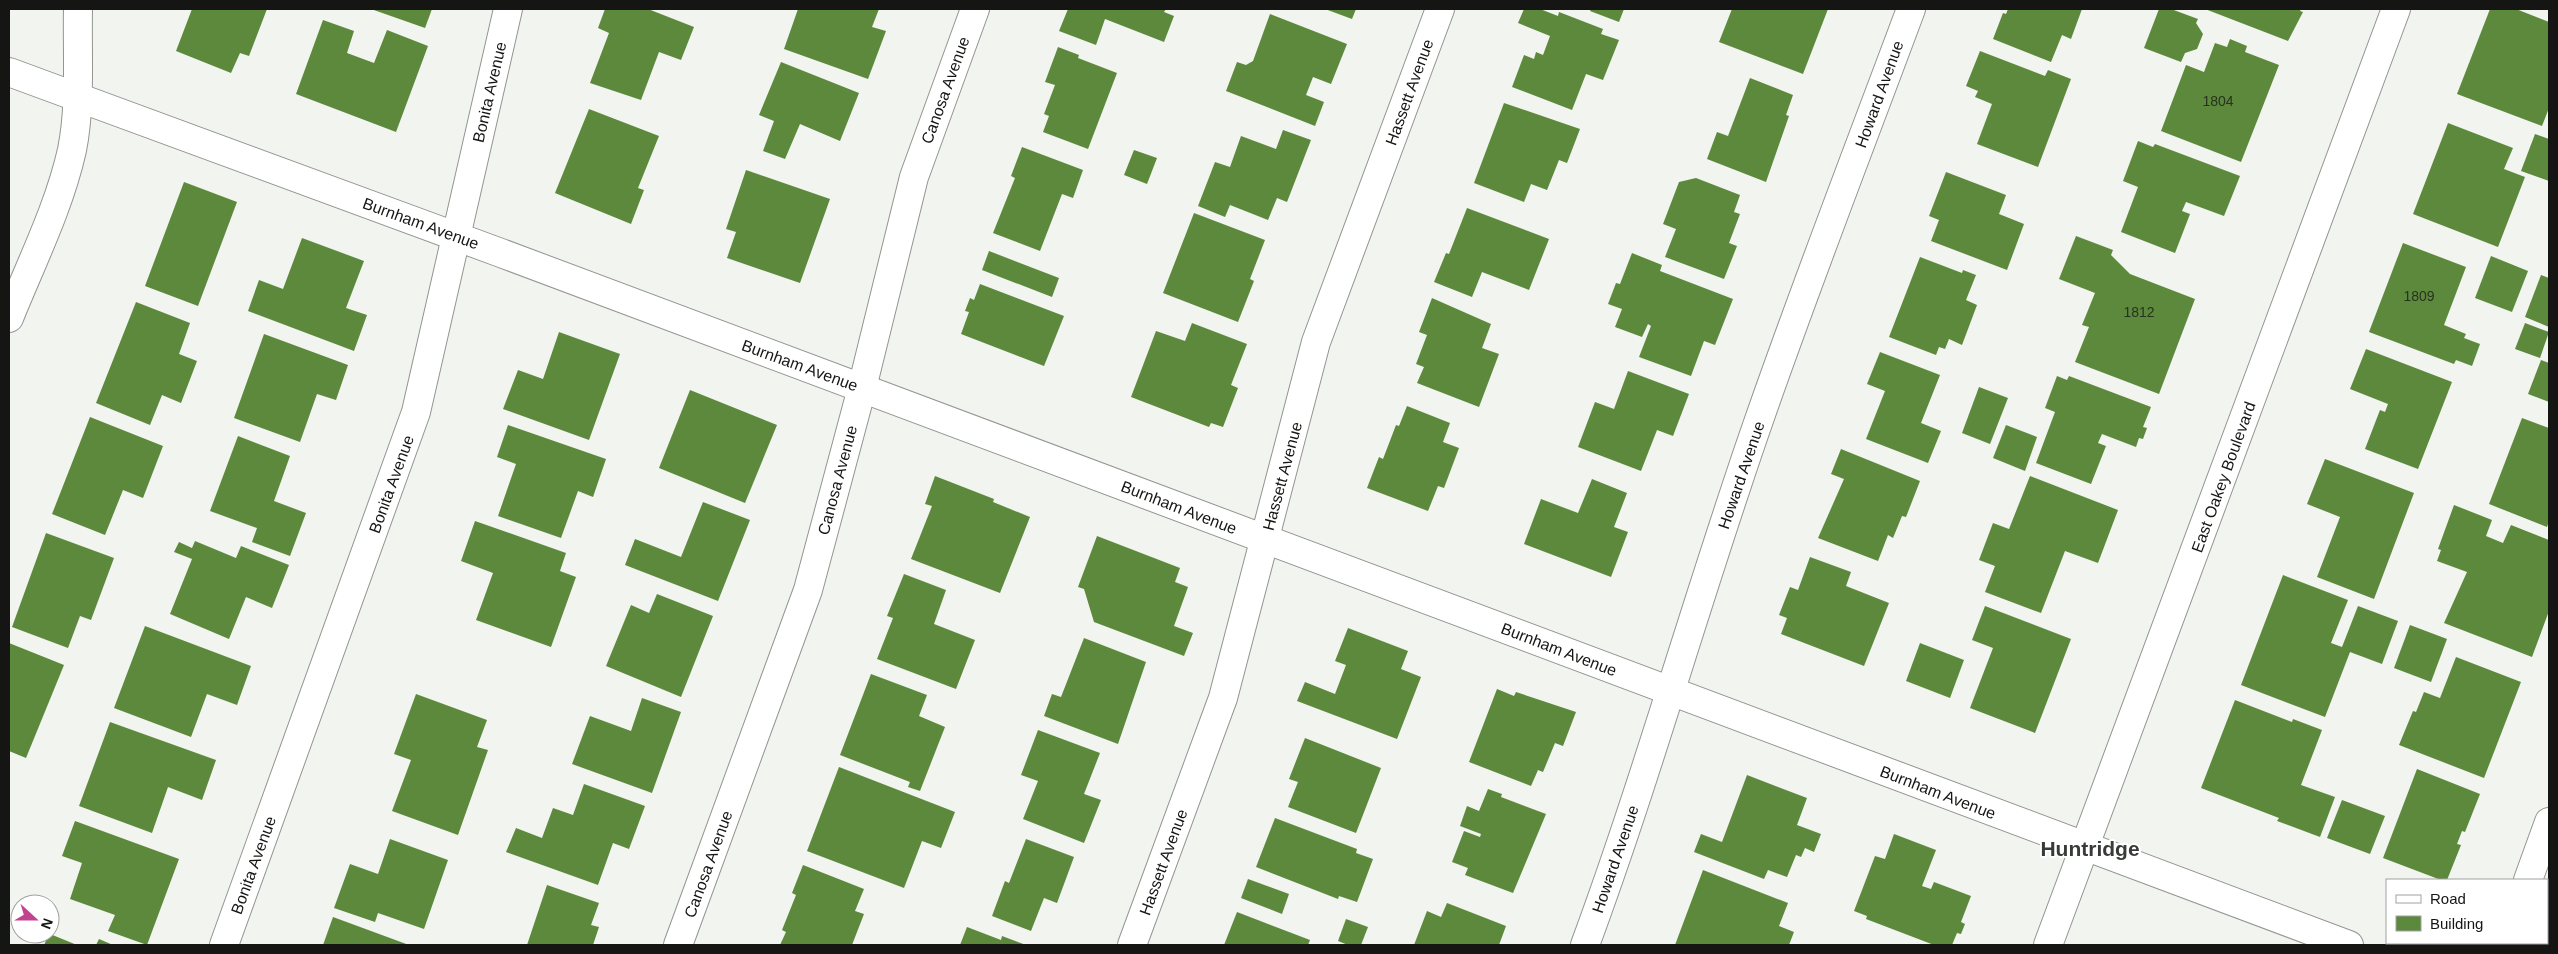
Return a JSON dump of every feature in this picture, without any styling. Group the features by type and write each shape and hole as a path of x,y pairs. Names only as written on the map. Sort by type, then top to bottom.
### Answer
{"street":[{"path":"9,318 61,186 72,149 76,97 78,9"},
{"name":"Bonita Avenue","path":"224,945 416,412 508,9"},
{"name":"Canosa Avenue","path":"678,945 808,590 862,388 914,176 975,9"},
{"name":"Hassett Avenue","path":"1132,945 1223,698 1316,342 1440,9"},
{"name":"Howard Avenue","path":"1585,945 1617,858 1669,690 1759,419 1911,9"},
{"name":"East Oakey Boulevard","path":"2048,945 2086,848 2396,9"},
{"name":"Burnham Avenue","path":"9,72 456,236 2349,945"},
{"path":"2528,879 2549,822"}],"building":[{"path":"192,9 267,9 249,56 240,53 231,73 176,51"},
{"path":"371,9 432,9 425,28"},
{"path":"605,9 648,9 694,27 681,60 659,52 641,100 590,83 609,33 598,28"},
{"path":"798,9 879,9 872,27 886,31 868,79 784,49"},
{"path":"1068,9 1166,9 1164,12 1174,16 1164,42 1105,19 1096,45 1059,31"},
{"path":"1325,9 1356,9 1352,19"},
{"path":"1524,9 1540,9 1558,16 1559,12 1603,29 1601,34 1619,40 1603,80 1586,74 1572,110 1512,87 1524,55 1534,59 1536,52 1543,55 1550,36 1518,23"},
{"path":"1591,9 1624,9 1619,22 1590,11"},
{"path":"1732,9 1828,9 1803,74 1719,42"},
{"path":"2008,9 2082,9 2071,39 2062,35 2051,62 1993,39 2003,13 2006,14"},
{"path":"2159,9 2171,9 2198,19 2196,23 2203,34 2197,49 2185,53 2181,62 2144,48"},
{"path":"2205,9 2301,9 2300,11 2303,12 2288,41"},
{"path":"2490,9 2516,9 2549,22 2549,108 2542,126 2457,94"},
{"path":"1270,14 1347,44 1331,84 1313,77 1306,95 1324,102 1315,126 1226,91 1237,62 1246,65 1253,61"},
{"path":"323,20 354,31 347,53 374,63 387,30 428,46 396,132 296,94"},
{"path":"2230,39 2247,46 2245,52 2279,65 2241,162 2161,131 2186,65 2204,72 2215,43 2227,47"},
{"path":"1058,47 1079,55 1078,58 1117,73 1088,149 1043,132 1049,116 1044,114 1055,85 1045,82"},
{"path":"1980,51 2045,76 2048,70 2071,79 2038,167 1977,144 1992,104 1975,97 1978,91 1966,86"},
{"path":"781,62 859,93 840,141 800,124 785,159 763,151 774,121 759,115"},
{"path":"1750,78 1793,95 1786,115 1789,116 1766,182 1707,159 1717,132 1728,136"},
{"path":"1504,103 1580,129 1567,163 1559,160 1547,190 1531,184 1524,202 1474,183"},
{"path":"589,109 659,136 638,188 644,190 631,224 555,193"},
{"path":"2448,123 2513,148 2504,169 2525,177 2498,247 2413,214"},
{"path":"1283,130 1311,140 1287,202 1277,198 1268,220 1230,205 1225,217 1198,206 1215,162 1230,167 1241,136 1276,149"},
{"path":"2535,134 2549,139 2549,181 2521,171"},
{"path":"2138,141 2153,147 2155,144 2240,176 2224,216 2186,202 2182,211 2190,214 2175,253 2121,232 2138,187 2123,181"},
{"path":"1022,147 1083,170 1073,198 1062,194 1040,251 993,233 1015,178 1011,176"},
{"path":"1134,150 1157,158 1147,184 1124,175"},
{"path":"746,170 830,199 800,283 727,258 736,232 726,229"},
{"path":"1946,172 2006,195 1999,214 2024,224 2007,270 1931,241 1939,220 1929,216"},
{"path":"1696,178 1740,195 1734,212 1740,214 1729,243 1737,246 1724,279 1665,257 1676,229 1663,224 1679,182"},
{"path":"184,182 237,202 198,306 145,286"},
{"path":"1467,208 1549,239 1529,290 1482,272 1472,297 1434,282 1446,253 1449,254"},
{"path":"1194,213 1265,240 1250,279 1254,281 1238,322 1163,293"},
{"path":"2076,236 2113,250 2111,255 2130,274 2195,299 2159,394 2075,362 2089,327 2082,325 2095,293 2059,279"},
{"path":"302,238 364,261 346,308 367,315 354,351 248,311 259,280 283,289"},
{"path":"2403,243 2466,267 2444,325 2466,334 2464,338 2480,344 2472,366 2456,360 2454,364 2369,332"},
{"path":"989,251 1059,278 1052,297 982,270"},
{"path":"1632,253 1662,265 1660,271 1733,299 1715,345 1704,341 1691,376 1639,357 1651,326 1648,324 1642,337 1615,327 1622,309 1608,304 1616,283 1620,284"},
{"path":"2491,256 2528,271 2512,312 2475,298"},
{"path":"1920,257 1962,273 1963,270 1976,275 1966,300 1977,305 1962,345 1949,339 1945,349 1939,347 1936,355 1889,337"},
{"path":"2541,275 2549,278 2549,327 2525,317"},
{"path":"980,284 1064,316 1044,366 961,334 969,312 965,311 970,298 974,300"},
{"path":"1432,298 1491,324 1482,348 1499,354 1479,407 1417,383 1424,367 1416,364 1427,335 1419,332"},
{"path":"136,302 190,323 179,354 197,361 181,403 162,395 150,425 96,403"},
{"path":"1192,323 1247,344 1231,385 1238,388 1223,427 1211,423 1209,427 1131,397 1156,331 1185,341"},
{"path":"2525,323 2549,332 2540,358 2515,349"},
{"path":"559,332 620,354 589,440 503,409 518,370 543,379"},
{"path":"264,334 348,365 336,400 317,394 300,442 234,418"},
{"path":"2366,349 2452,382 2418,469 2365,449 2380,410 2385,412 2388,404 2350,389"},
{"path":"1880,352 1940,375 1921,423 1941,431 1928,463 1866,439 1885,391 1867,384"},
{"path":"2541,360 2549,363 2549,402 2528,394"},
{"path":"1628,371 1689,394 1673,436 1657,430 1641,471 1578,447 1595,402 1614,409"},
{"path":"2057,376 2067,380 2069,376 2151,407 2143,427 2147,428 2143,439 2139,438 2136,447 2102,434 2098,443 2106,446 2091,484 2036,463 2055,412 2045,408"},
{"path":"1979,387 2008,398 1990,444 1962,433"},
{"path":"690,390 777,425 745,503 659,468"},
{"path":"1407,406 1450,423 1443,442 1459,448 1444,488 1438,486 1428,511 1367,488 1379,457 1383,459 1396,425 1399,426"},
{"path":"90,417 163,446 143,498 123,490 105,535 52,514"},
{"path":"2522,418 2549,428 2549,521 2547,527 2489,504"},
{"path":"508,425 606,459 593,497 578,491 561,538 498,516 516,464 497,457"},
{"path":"2006,425 2037,437 2025,471 1993,458"},
{"path":"238,436 290,456 274,501 306,513 290,556 252,542 257,528 210,511"},
{"path":"1841,449 1920,481 1906,517 1902,516 1893,538 1888,535 1878,561 1818,538 1844,479 1831,474"},
{"path":"2325,459 2414,493 2374,599 2317,577 2340,517 2307,504"},
{"path":"935,476 994,499 993,502 1030,517 1000,593 911,559 932,506 925,504"},
{"path":"2030,476 2118,510 2098,563 2065,551 2041,613 1985,592 1995,566 1979,560 1993,523 2009,529"},
{"path":"1592,479 1627,493 1614,527 1628,532 1611,577 1524,544 1541,499 1578,513"},
{"path":"703,502 750,520 718,601 625,565 635,539 681,557"},
{"path":"2454,505 2492,520 2486,536 2503,543 2511,525 2549,540 2549,611 2532,657 2444,623 2467,572 2437,561 2441,550 2438,549"},
{"path":"475,521 566,553 560,571 576,577 551,647 476,620 493,573 461,561"},
{"path":"46,533 114,558 91,620 80,616 68,648 12,627"},
{"path":"1097,536 1180,568 1175,582 1188,587 1174,626 1193,633 1184,656 1094,622 1084,589 1078,587"},
{"path":"195,541 236,558 241,546 289,565 272,608 246,597 229,639 170,614 192,559 174,552 179,542 192,548"},
{"path":"1810,557 1851,572 1846,586 1889,603 1864,666 1781,634 1787,618 1779,615 1790,587 1798,590"},
{"path":"904,574 946,590 934,624 975,640 956,689 877,659 893,618 887,616"},
{"path":"2283,575 2348,600 2331,643 2342,647 2358,606 2398,621 2382,664 2350,652 2325,717 2241,685"},
{"path":"657,594 713,616 681,697 606,666 631,605 649,613"},
{"path":"1985,606 2071,639 2035,733 1970,708 1993,648 1972,640"},
{"path":"2410,625 2447,639 2431,682 2394,668"},
{"path":"145,626 251,666 237,705 207,694 191,737 114,708"},
{"path":"1348,628 1408,651 1401,669 1421,677 1397,739 1297,701 1305,682 1335,694 1346,665 1335,661"},
{"path":"1084,638 1146,662 1118,744 1044,716 1052,694 1061,697"},
{"path":"9,643 64,665 26,758 9,751"},
{"path":"1920,643 1964,660 1950,698 1906,681"},
{"path":"2456,657 2521,682 2484,778 2399,745 2413,711 2416,712 2424,692 2440,698"},
{"path":"871,674 927,695 919,716 945,727 920,791 908,787 910,782 840,755"},
{"path":"1497,689 1514,696 1516,692 1576,712 1563,746 1555,743 1543,772 1538,770 1531,786 1469,762"},
{"path":"416,694 487,720 477,747 488,750 458,835 392,811 411,760 394,754"},
{"path":"642,698 681,712 652,793 572,764 590,716 631,731"},
{"path":"2235,700 2292,722 2293,719 2322,730 2301,785 2335,797 2320,837 2277,821 2279,818 2201,788"},
{"path":"110,722 216,760 202,800 168,787 152,833 79,806"},
{"path":"1038,730 1100,753 1084,794 1101,800 1084,843 1023,819 1038,781 1021,775"},
{"path":"1305,738 1381,768 1356,833 1288,807 1298,782 1289,779"},
{"path":"839,767 955,812 941,848 922,841 904,888 807,851"},
{"path":"2417,769 2480,794 2465,832 2462,831 2457,844 2461,845 2447,879 2438,879 2383,858"},
{"path":"1747,775 1807,798 1797,825 1821,834 1814,852 1805,848 1801,857 1796,855 1787,877 1768,870 1764,879 1694,852 1701,834 1722,842"},
{"path":"584,784 645,806 629,849 613,843 598,885 506,852 516,828 542,838 553,808 573,815"},
{"path":"1488,789 1502,794 1501,797 1546,814 1513,893 1465,875 1468,868 1452,862 1464,831 1480,837 1481,834 1460,826 1467,806 1479,811"},
{"path":"2342,800 2385,816 2370,854 2327,838"},
{"path":"1275,818 1357,849 1356,853 1373,859 1357,902 1339,896 1338,899 1256,867"},
{"path":"75,821 179,859 147,945 108,931 115,915 70,899 82,863 62,856"},
{"path":"1894,834 1936,850 1922,886 1931,889 1934,882 1971,896 1961,922 1965,924 1961,934 1957,933 1952,945 1934,945 1866,919 1867,916 1854,911 1875,856 1885,859"},
{"path":"390,839 448,860 424,929 378,913 375,922 334,908 350,864 378,874"},
{"path":"1026,839 1074,857 1057,903 1044,898 1031,931 992,916 1005,881 1009,883"},
{"path":"803,865 864,889 855,911 864,914 852,945 780,945 786,932 782,930 796,895 792,893"},
{"path":"1703,870 1788,903 1779,926 1794,932 1789,945 1675,945"},
{"path":"1248,879 1289,894 1282,914 1241,898"},
{"path":"547,885 599,903 591,925 599,927 593,945 527,945"},
{"path":"1447,903 1506,926 1499,945 1414,945 1427,911 1441,917"},
{"path":"1237,912 1310,940 1308,945 1224,945"},
{"path":"333,917 409,945 323,945"},
{"path":"1346,919 1368,927 1361,945 1348,945 1338,941"},
{"path":"967,927 1001,940 1002,936 1026,945 960,945"},
{"path":"60,938 77,945 44,945 60,944"},
{"path":"99,939 113,945 96,945"}],"district":[{"name":"Huntridge","path":"2090,849"}]}
